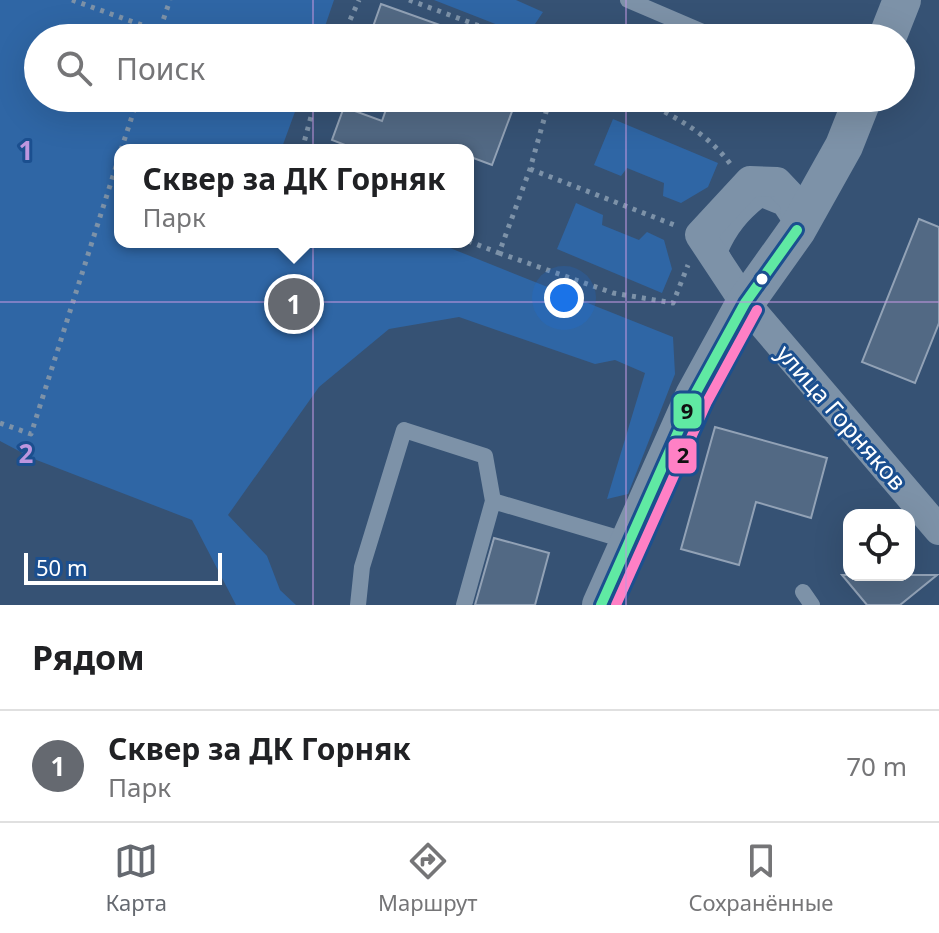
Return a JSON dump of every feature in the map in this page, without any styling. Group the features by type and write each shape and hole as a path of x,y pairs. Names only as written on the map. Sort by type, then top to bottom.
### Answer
{"street":[{"path":"893,24 902,0"},
{"path":"601,605 694,396 745,303 797,230 844,146 856,112"},
{"path":"700,235 750,181 777,182 786,191 795,201 797,230"},
{"name":"улица Горняков","path":"700,235 745,303 939,530"}],"lane":[{"path":"628,0 684,24"},
{"path":"745,303 720,251 741,215 761,199 781,207 797,230"},
{"path":"358,605 362,567 404,430 485,456 493,501 464,605"},
{"path":"493,501 628,541"}],"path":[{"path":"72,0 131,24"},
{"path":"162,24 170,0"},
{"path":"348,24 359,0"},
{"path":"409,0 474,24"},
{"path":"124,144 134,112"},
{"path":"304,144 312,112"},
{"path":"499,253 530,169 546,112"},
{"path":"664,112 714,142 732,167"},
{"path":"474,243 613,293 673,303 700,235 530,169"},
{"path":"0,423 31,434 114,174"}],"shaded area":[{"path":"0,0 334,0 326,24 24,24 24,112 295,112 283,144 114,144 114,248 450,248 673,337 675,374 628,494 607,499 645,373 615,360 595,364 459,317 389,329 319,387 228,515 267,556 280,590 296,605 236,605 192,520 34,459 0,441"},
{"path":"434,0 516,0 543,12 535,24 495,24"},
{"path":"613,119 718,163 708,187 681,203 663,196 664,183 627,168 621,176 594,165"},
{"path":"576,203 603,215 602,225 639,240 647,232 664,240 672,269 662,293 557,249"}],"building":[{"path":"381,4 437,24 374,24"},
{"path":"342,112 358,112 382,121 385,112 512,112 492,165 474,158 474,144 342,144 332,140"},
{"path":"919,219 939,227 939,323 915,383 862,362"},
{"path":"715,427 827,458 811,518 756,502 739,565 681,549"},
{"path":"494,538 549,553 535,605 475,605"},
{"path":"915,575 937,575 900,605 867,605 847,581 915,581"}],"transit line":[{"name":"9","path":"601,605 694,396 745,303 797,230"},
{"name":"2","path":"616,605 707,402 757,310"}],"place":[{"name":"Сквер за ДК Горняк","path":"294,304"}]}
